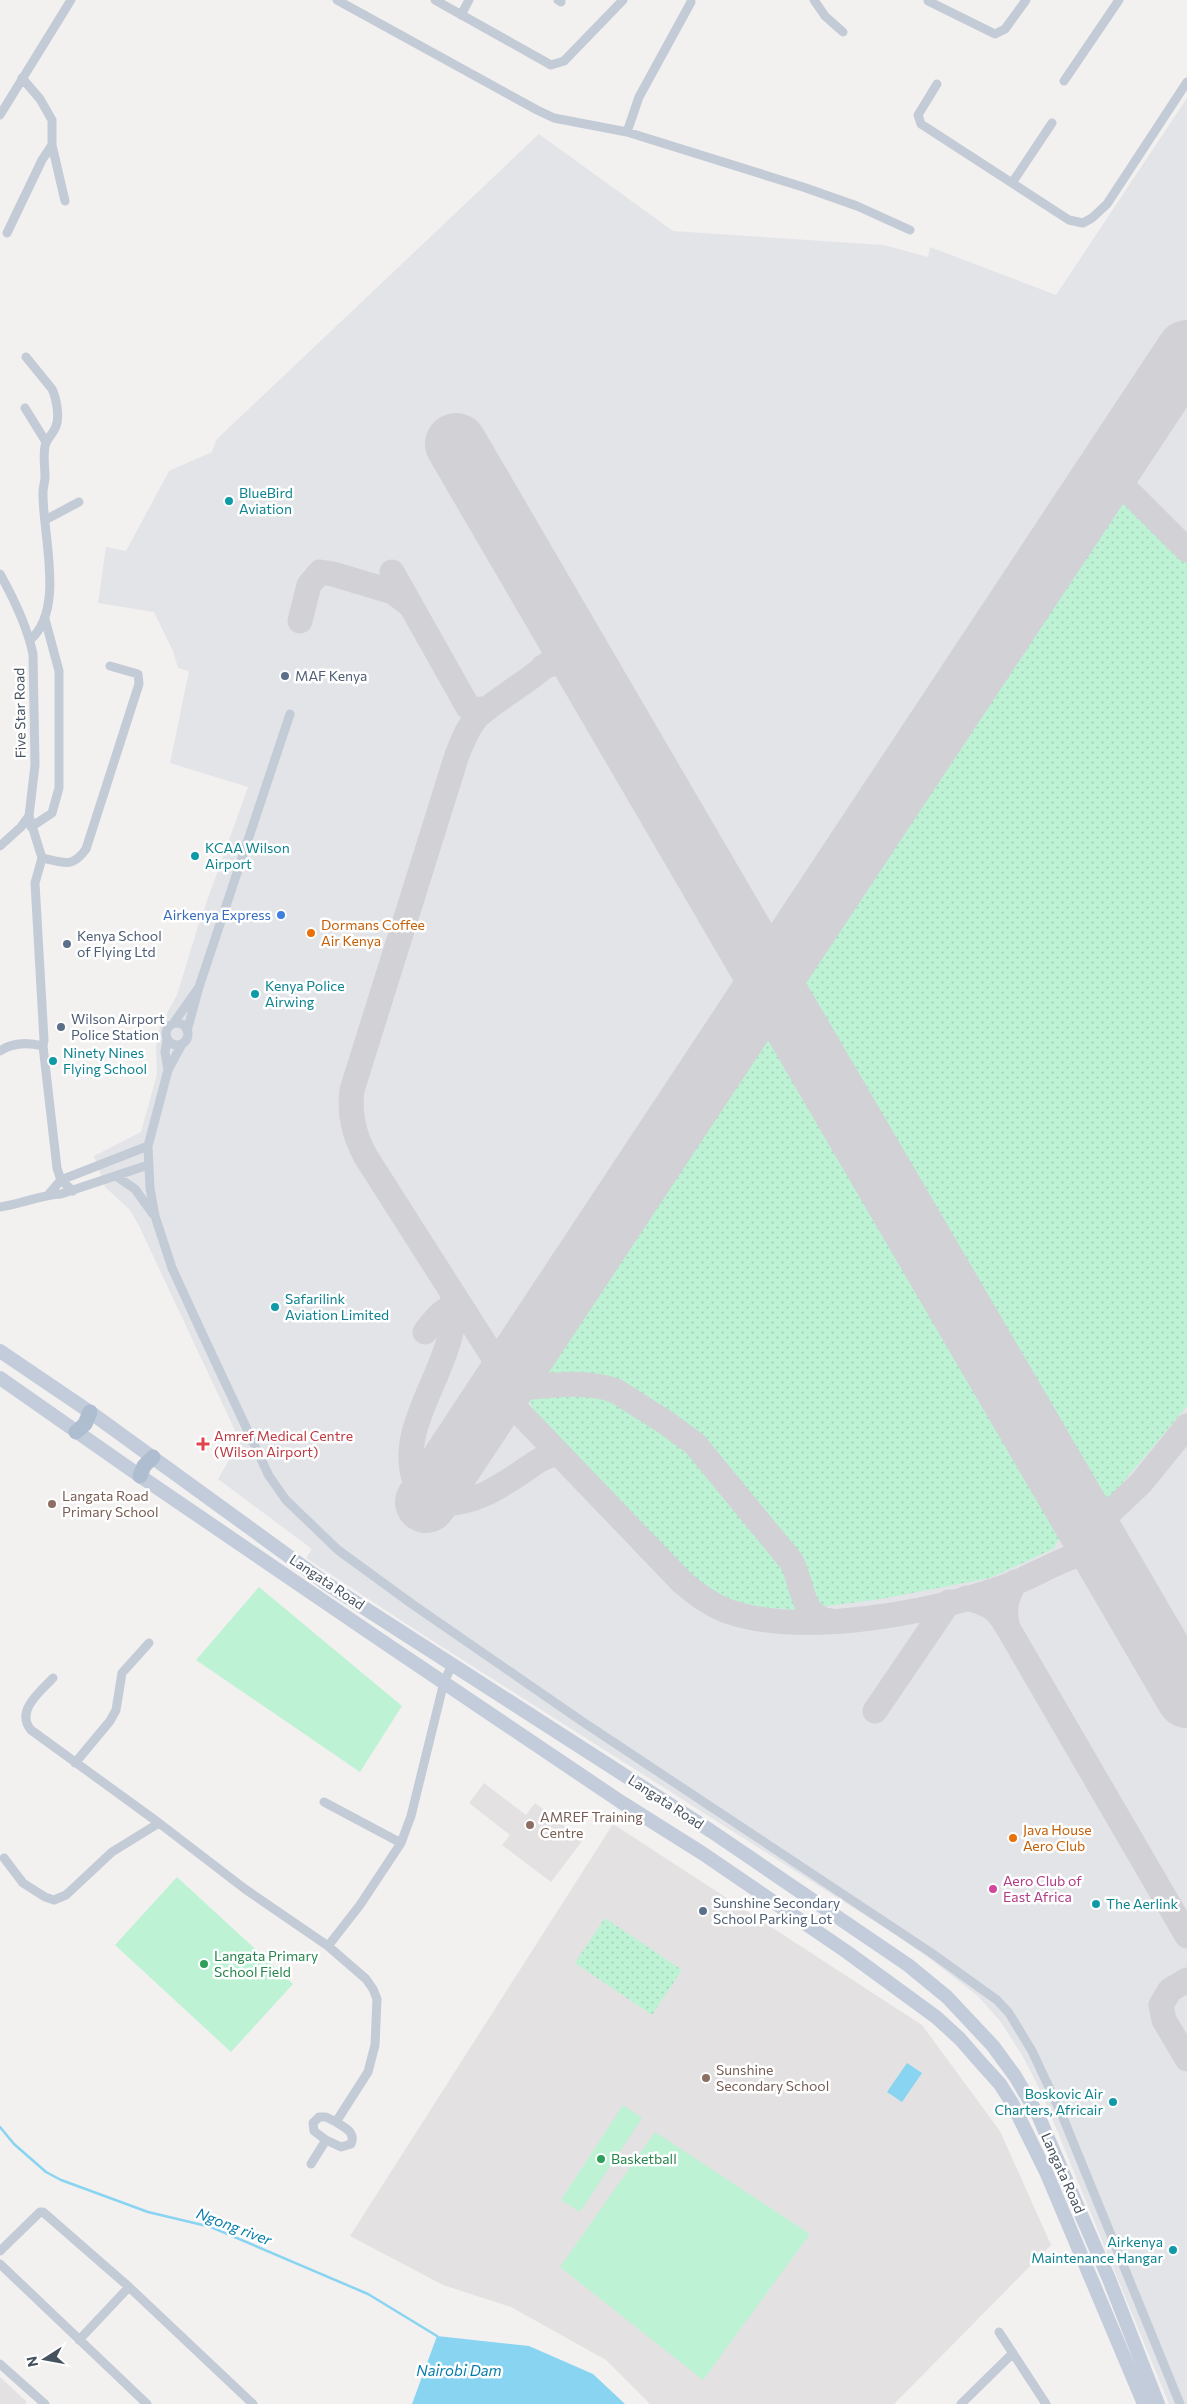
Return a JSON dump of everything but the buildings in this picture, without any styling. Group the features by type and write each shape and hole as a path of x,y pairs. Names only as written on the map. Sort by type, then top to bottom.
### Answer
{"main road":[{"name":"Langata Road","path":"0,1351 90,1412 327,1584 711,1831 908,1964 969,2018 1015,2076 1038,2114 1113,2288 1158,2404"},
{"name":"Langata Road","path":"0,1378 140,1476 621,1802 702,1853 847,1952 925,2008 960,2039 1000,2084 1028,2133 1144,2404"},
{"path":"76,1432 85,1424 90,1412"},
{"path":"140,1476 144,1466 153,1457"}],"street":[{"path":"0,115 71,0"},
{"path":"337,0 536,110 554,118 627,132 848,202 910,230"},
{"path":"435,0 551,65 564,61 623,0"},
{"path":"461,15 470,0"},
{"path":"814,0 825,16 843,32"},
{"path":"928,1 995,34 1005,29 1026,0"},
{"path":"1064,82 1119,0"},
{"path":"627,132 639,97 691,2"},
{"path":"22,78 48,111 53,127 52,145 65,201"},
{"path":"937,84 918,115 921,124 1069,220 1083,223 1092,218 1107,204 1187,82"},
{"path":"1012,183 1052,123"},
{"path":"7,233 42,160 52,145"},
{"path":"26,357 54,395 57,426 46,442 43,490 49,597 45,619 30,640"},
{"path":"25,408 46,442"},
{"path":"45,520 79,502"},
{"name":"Five Star Road","path":"0,574 12,596 30,640 34,671 35,765 29,816 42,858"},
{"path":"31,827 52,813 59,788 58,670 45,619"},
{"path":"73,1191 61,1180 53,1149 43,1046 35,883 42,858 69,864 75,862 86,849 140,684 138,674 110,666"},
{"path":"290,714 199,987 187,1031 187,1038 168,1070 148,1146 148,1165 155,1216 172,1268 269,1476 286,1500 338,1550 583,1722 935,1954 986,1990 1009,2013 1032,2050 1062,2114 1180,2404"},
{"path":"0,846 21,827 29,816"},
{"path":"168,1070 165,1052 168,1028 173,1024 199,987"},
{"path":"173,1024 183,1025 187,1031"},
{"path":"167,1039 172,1044 182,1044"},
{"path":"0,1051 9,1046 24,1043 43,1046"},
{"path":"49,1194 61,1180 148,1146"},
{"path":"0,1207 15,1205 49,1194 73,1191 148,1165"},
{"path":"116,1176 135,1189 155,1216"},
{"path":"75,1763 110,1721 116,1710 122,1673 149,1643"},
{"path":"328,1946 360,1905 401,1843 411,1816 444,1682 452,1665"},
{"path":"53,1678 28,1705 25,1716 27,1725 75,1763 159,1823 245,1889 328,1946 366,1979 373,1989 377,1999 375,2045 368,2072 336,2122"},
{"path":"324,1802 401,1843"},
{"path":"4,1858 10,1869 23,1883 45,1897 54,1900 66,1895 112,1852 159,1823"},
{"path":"319,2116 336,2122 350,2131 352,2136 351,2144 341,2147 326,2140 314,2131 313,2123 319,2116"},
{"path":"311,2164 326,2140"},
{"path":"0,2251 40,2212 43,2212 129,2287 253,2404"},
{"path":"0,2264 147,2404"},
{"path":"79,2340 129,2287"},
{"path":"999,2332 1046,2404"},
{"path":"961,2404 1013,2354"},
{"path":"0,2364 45,2404"}],"shaded area":[{"path":"1187,98 1187,2404 1169,2404 1042,2094 1022,2055 1000,2021 978,1996 929,1958 885,1928 414,1629 306,1558 312,1549 218,1479 240,1441 140,1228 130,1210 105,1187 94,1156 141,1132 157,1074 156,1047 160,1026 177,995 198,926 248,787 170,763 189,671 178,668 173,651 154,612 98,603 106,547 126,551 169,471 212,452 216,440 539,134 673,231 884,245 928,257 930,247 1056,295"},
{"name":"AMREF Training Centre","path":"484,1783 526,1815 535,1803 583,1840 551,1882 502,1845 510,1835 469,1803"},
{"name":"Sunshine Secondary School","path":"613,1824 922,2025 1000,2131 1051,2245 894,2404 650,2404 606,2360 511,2307 443,2285 350,2236"},
{"path":"0,2377 27,2402 25,2404 0,2404"}],"green space":[{"path":"1124,503 1138,508 1187,561 1187,1406 1099,1511 801,985 955,743 1114,506"},
{"path":"770,1034 778,1035 782,1039 1066,1526 1053,1549 990,1578 881,1599 797,1610 758,1607 729,1599 705,1588 549,1431 533,1409 529,1397 530,1383 763,1039"},
{"path":"259,1587 402,1706 360,1772 196,1660"},
{"name":"Langata Primary School Field","path":"177,1877 293,1984 231,2052 115,1945"},
{"path":"605,1918 682,1970 652,2015 575,1963"},
{"name":"Basketball","path":"623,2105 642,2118 580,2212 561,2200"},
{"path":"655,2132 810,2234 703,2380 560,2267"}],"water":[{"path":"907,2063 922,2073 902,2102 887,2092"},
{"name":"Nairobi Dam","path":"437,2336 529,2346 593,2374 625,2404 412,2404"}],"waterway":[{"name":"Ngong river","path":"0,2127 14,2144 46,2172 61,2180 148,2212 211,2227 368,2294 437,2336"}],"taxiway":[{"path":"1108,471 1187,550"},
{"path":"300,621 309,585 320,572 333,574 393,592 410,605"},
{"path":"392,572 468,707 474,710 488,708"},
{"path":"524,1355 505,1363 494,1358 366,1157 353,1125 351,1099 352,1090 457,755 466,735 477,717 486,709 551,661 565,642 565,631"},
{"path":"543,667 555,663 571,663 588,671"},
{"path":"415,1481 411,1459 413,1436 420,1413 449,1341 453,1318 452,1294"},
{"path":"425,1332 447,1310 453,1308 464,1314"},
{"path":"524,1355 513,1389 513,1406 682,1582 692,1591 727,1611 758,1619 793,1622 830,1622 908,1612 945,1604 1010,1585 1087,1552 1103,1559 1125,1590"},
{"path":"513,1389 565,1384 604,1387 616,1391 665,1422 695,1444 791,1561 808,1606 821,1618 832,1621"},
{"path":"1090,1531 1141,1483 1187,1426"},
{"path":"444,1504 466,1501 485,1494 539,1460 559,1454"},
{"path":"1079,1511 1089,1537 1087,1547"},
{"path":"966,1598 991,1607 1000,1615 1008,1628 1006,1604 1015,1582"},
{"path":"875,1711 949,1602"},
{"path":"1008,1628 1187,1936"},
{"path":"1187,1980 1170,1990 1161,2005 1164,2020 1187,2059"}],"runway":[{"path":"426,1502 1187,351"},
{"path":"456,444 1187,1697"}],"place":[{"name":"BlueBird Aviation","path":"229,501"},
{"name":"MAF Kenya","path":"285,676"},
{"name":"KCAA Wilson Airport","path":"195,856"},
{"name":"Airkenya Express","path":"281,915"},
{"name":"Dormans Coffee Air Kenya","path":"311,933"},
{"name":"Kenya School of Flying Ltd","path":"67,944"},
{"name":"Kenya Police Airwing","path":"255,994"},
{"name":"Wilson Airport Police Station","path":"61,1027"},
{"name":"Ninety Nines Flying School","path":"53,1061"},
{"name":"Safarilink Aviation Limited","path":"275,1307"},
{"name":"Amref Medical Centre (Wilson Airport)","path":"203,1444"},
{"name":"Langata Road Primary School","path":"52,1504"},
{"name":"AMREF Training Centre","path":"530,1825"},
{"name":"Java House Aero Club","path":"1013,1838"},
{"name":"Aero Club of East Africa","path":"993,1889"},
{"name":"The Aerlink","path":"1096,1904"},
{"name":"Sunshine Secondary School Parking Lot","path":"703,1911"},
{"name":"Langata Primary School Field","path":"204,1964"},
{"name":"Sunshine Secondary School","path":"706,2078"},
{"name":"Boskovic Air Charters, Africair","path":"1113,2102"},
{"name":"Basketball","path":"601,2159"},
{"name":"Airkenya Maintenance Hangar","path":"1173,2250"}]}
